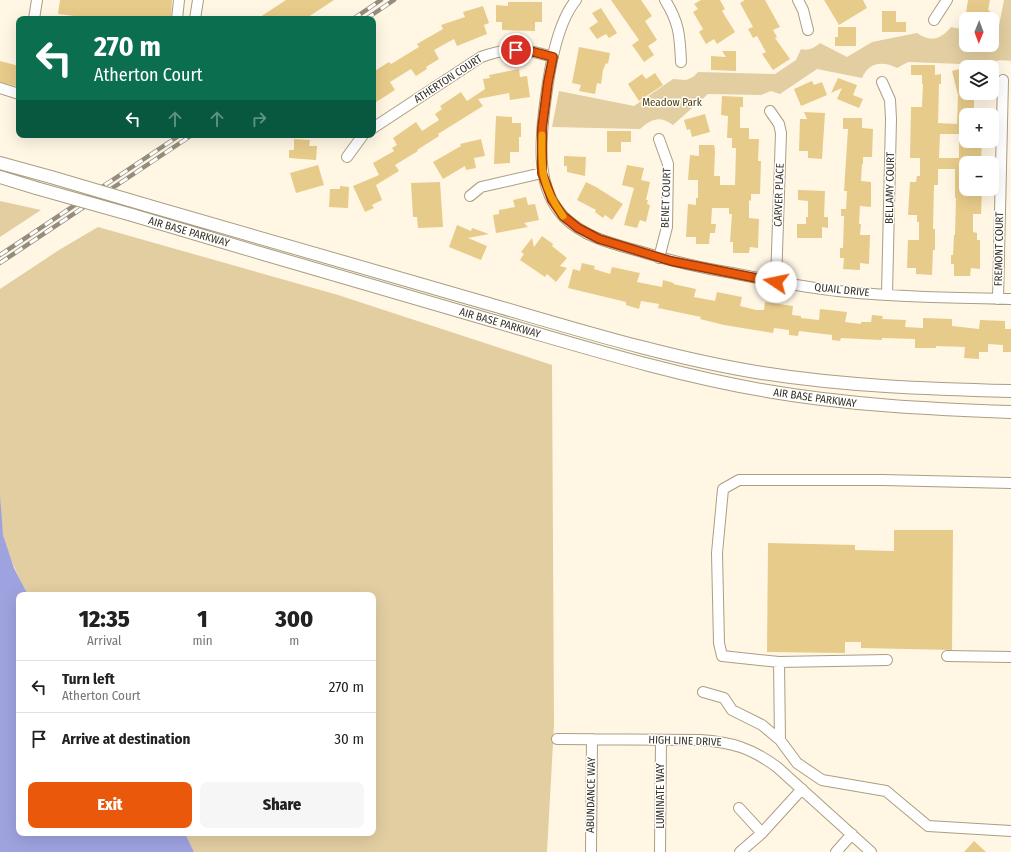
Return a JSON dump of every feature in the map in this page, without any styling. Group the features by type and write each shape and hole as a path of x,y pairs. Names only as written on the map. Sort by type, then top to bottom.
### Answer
{"main road":[{"name":"AIR BASE PARKWAY","path":"0,163 614,340 701,362 762,373 847,384 908,388 1011,391"},
{"name":"AIR BASE PARKWAY","path":"0,178 698,378 767,391 846,403 909,408 1011,412"}],"street":[{"path":"34,16 37,0"},
{"path":"178,16 179,0"},
{"path":"195,16 198,0"},
{"name":"QUAIL DRIVE","path":"576,0 570,7 563,24 553,57 548,82 542,128 542,173 552,200 563,216 578,228 599,239 659,258 776,282 837,291 1011,299"},
{"path":"665,0 673,12 679,29 681,62"},
{"path":"798,0 803,10 808,30"},
{"path":"934,20 947,0"},
{"name":"ATHERTON COURT","path":"376,126 481,57 496,52 516,50 534,52 553,57"},
{"name":"FREMONT COURT","path":"998,299 1003,80"},
{"name":"BELLAMY COURT","path":"882,82 890,100 891,119 887,294"},
{"path":"0,88 16,93"},
{"name":"CARVER PLACE","path":"770,111 779,124 781,133 776,282"},
{"path":"347,157 361,138"},
{"name":"BENET COURT","path":"659,139 668,164 667,227 659,258"},
{"path":"470,196 481,187 542,173"},
{"path":"887,660 779,662 722,656 719,643 717,553 723,489 739,480 1011,483"},
{"path":"947,656 1011,657"},
{"path":"779,662 780,740"},
{"path":"703,692 724,698 732,710 762,726 780,740 797,763 822,780 886,791 928,826 1011,831"},
{"name":"HIGH LINE DRIVE","path":"557,738 720,741 734,744 762,756 802,789 871,852"},
{"name":"ABUNDANCE WAY","path":"591,852 592,739"},
{"name":"LUMINATE WAY","path":"660,852 661,740"},
{"path":"740,852 762,832 802,789"},
{"path":"739,808 762,832"},
{"path":"836,852 852,834"}],"green space":[{"name":"Meadow Park","path":"1004,0 1011,0 1011,61 959,60 959,64 908,62 897,68 887,64 877,64 868,69 862,78 817,69 780,94 771,91 761,95 708,94 673,125 660,119 648,123 640,129 552,127 559,91 634,106 673,79 686,80 693,77 698,72 775,74 796,60 801,49 811,49 820,43 847,57 872,42 917,33 931,39 940,37 951,27 959,29 959,52 999,52 999,26"},
{"path":"0,201 41,210 0,237"},
{"path":"98,227 338,295 552,365 554,725 547,852 194,852 186,836 376,836 376,592 26,592 8,550 1,525 0,289 59,250"}],"water":[{"path":"0,494 3,535 14,568 26,592 16,592 16,836 186,836 194,852 0,852"}],"building":[{"path":"60,0 172,0 171,16 74,16 58,14"},
{"path":"286,0 334,0 310,16 262,16"},
{"path":"611,0 641,0 652,16 645,21 657,40 648,46 654,55 644,62 632,45 639,40"},
{"path":"701,0 720,0 725,9 722,11 735,32 717,44 714,39 706,44 699,32 703,29 693,12 698,9 694,4"},
{"path":"745,0 765,0 780,27 773,30 777,37 775,38 790,59 773,70 762,54 766,52 757,36 753,38 748,29 753,27 740,3"},
{"path":"824,0 863,0 867,8 839,25"},
{"path":"968,0 990,0 988,10 990,12 966,12"},
{"path":"508,2 542,2 542,22 535,22 535,31 502,30 502,22 496,22 496,5 508,6"},
{"path":"483,6 489,23 484,25 487,34 457,46 454,39 434,50 439,59 426,67 427,69 416,76 411,69 390,82 395,90 376,102 376,70 389,62 391,64 419,47 417,44 443,29 441,25 465,17 463,12"},
{"path":"601,8 617,33 609,38 606,34 597,39 589,28 598,22 592,13"},
{"path":"882,11 896,11 896,22 906,22 906,32 882,32"},
{"path":"838,27 856,27 856,46 835,46 835,37 838,37"},
{"path":"579,47 610,53 608,64 606,63 603,70 601,84 597,83 595,94 579,91 581,85 572,83"},
{"path":"722,51 736,51 736,71 711,70 711,56 726,57"},
{"path":"0,61 16,65 16,86 0,82"},
{"path":"911,65 935,65 935,75 941,74 941,84 939,84 938,123 957,124 958,95 952,71 959,69 959,100 974,100 974,108 959,108 959,134 940,134 939,158 959,158 959,196 982,196 981,214 973,214 973,232 977,233 977,240 980,240 980,269 971,268 970,276 954,276 954,264 951,264 951,255 953,255 955,235 955,169 938,169 938,185 934,185 933,229 935,229 935,250 933,250 932,275 916,274 916,268 907,268 908,240 919,240 919,222 917,222 917,215 908,215 910,182 916,182 917,176 920,176 920,158 910,158 911,107 922,107 923,84 922,75 911,75"},
{"path":"519,69 520,77 527,76 530,97 510,100 509,93 478,99 483,106 438,134 439,136 395,165 399,171 376,185 382,200 372,205 374,208 365,212 353,186 379,175 373,163 394,151 392,148 397,145 393,138 416,122 422,131 439,120 435,114 442,109 440,106 461,92 467,101 485,89 483,79 490,78 489,75"},
{"path":"655,73 663,85 639,101 628,84 642,74 646,79"},
{"path":"838,78 857,85 853,95 863,99 859,108 837,99 842,88 831,93"},
{"path":"812,81 814,85 822,82 827,95 801,106 794,89"},
{"path":"722,96 743,97 743,107 740,107 740,128 749,128 749,139 759,139 758,161 761,161 760,194 751,194 751,201 749,200 749,218 759,219 758,248 750,247 749,253 733,253 733,242 730,242 732,214 729,214 729,208 712,208 711,224 716,224 715,233 710,233 709,244 696,244 696,237 686,237 688,204 696,205 696,198 698,198 698,180 688,180 690,155 699,156 699,145 714,145 714,176 720,176 720,185 735,185 736,148 732,148 732,138 727,138 728,116 721,115"},
{"path":"804,112 825,113 822,159 808,158 808,151 799,151 800,119 807,119"},
{"path":"705,114 710,132 692,137 690,129 687,130 684,120"},
{"path":"496,116 512,117 512,123 521,123 519,152 510,152 510,163 494,164"},
{"path":"843,118 862,118 862,128 873,129 872,157 863,157 861,181 871,182 871,207 860,206 859,224 861,224 860,235 870,235 869,264 860,263 860,270 843,269 844,258 840,258 840,248 843,248 844,216 841,216 841,209 846,209 847,191 844,191 848,129 843,129"},
{"path":"607,131 631,131 631,142 621,142 621,152 607,152"},
{"path":"294,139 310,140 309,146 317,146 316,160 289,158 289,150 294,150"},
{"path":"481,139 485,156 474,158 476,168 466,170 465,166 443,179 433,162 461,146 460,144"},
{"path":"959,148 982,148 981,156 959,156"},
{"path":"564,156 586,157 585,176 567,172 567,166 564,166"},
{"path":"318,165 324,185 296,193 290,173"},
{"path":"627,165 644,168 641,180 650,182 646,200 648,200 647,204 650,205 646,222 640,220 637,228 624,225 634,188 622,185"},
{"path":"440,182 443,227 418,228 417,217 413,217 411,183"},
{"path":"586,182 623,204 612,220 605,215 603,218 595,212 596,210 577,200"},
{"path":"340,186 349,187 348,208 329,207 330,189 340,189"},
{"path":"798,190 825,191 824,217 828,217 828,228 822,227 822,238 797,238 797,224 806,224 806,217 808,217 808,201 798,200"},
{"path":"526,197 528,205 535,204 539,220 524,223 528,227 496,233 493,215 499,214 499,210 515,207 513,200"},
{"path":"457,225 471,231 472,228 489,234 468,238 487,246 481,260 449,247"},
{"path":"542,236 553,244 552,246 567,258 560,266 567,268 556,282 547,274 545,277 520,260 524,254 521,252 532,238 534,247"},
{"path":"582,263 595,266 594,269 610,274 612,267 640,273 637,282 662,287 663,280 674,283 673,284 696,289 694,297 715,301 717,292 742,297 740,306 756,310 764,310 765,302 793,306 792,315 801,316 801,318 819,320 820,309 847,312 845,322 861,324 861,322 871,322 872,315 883,316 882,319 906,320 905,327 923,328 923,318 952,319 952,326 979,329 980,320 1005,321 1005,329 1011,329 1011,352 1003,352 1003,345 988,344 988,352 979,352 979,359 964,358 965,347 936,346 936,348 915,348 915,339 882,338 882,340 841,338 840,341 832,340 832,335 799,331 798,336 789,335 789,330 774,328 773,333 724,325 700,319 701,317 658,308 659,304 641,301 639,309 626,305 626,302 568,288 573,269 580,271"},
{"path":"894,530 953,530 952,650 861,648 861,642 845,642 845,653 767,652 768,543 855,545 855,550 894,551"},
{"path":"974,841 986,852 964,852"}],"railway":[{"path":"357,16 381,0"},
{"path":"370,16 394,0"},
{"path":"0,255 176,138"},
{"path":"0,263 188,138"}],"slow traffic":[{"path":"542,135 542,173 552,200 563,216"}],"route":[{"path":"516,50 534,52 553,57 542,128 541,158 542,173 552,200 563,216 578,228 599,239 659,258 776,282"}]}
